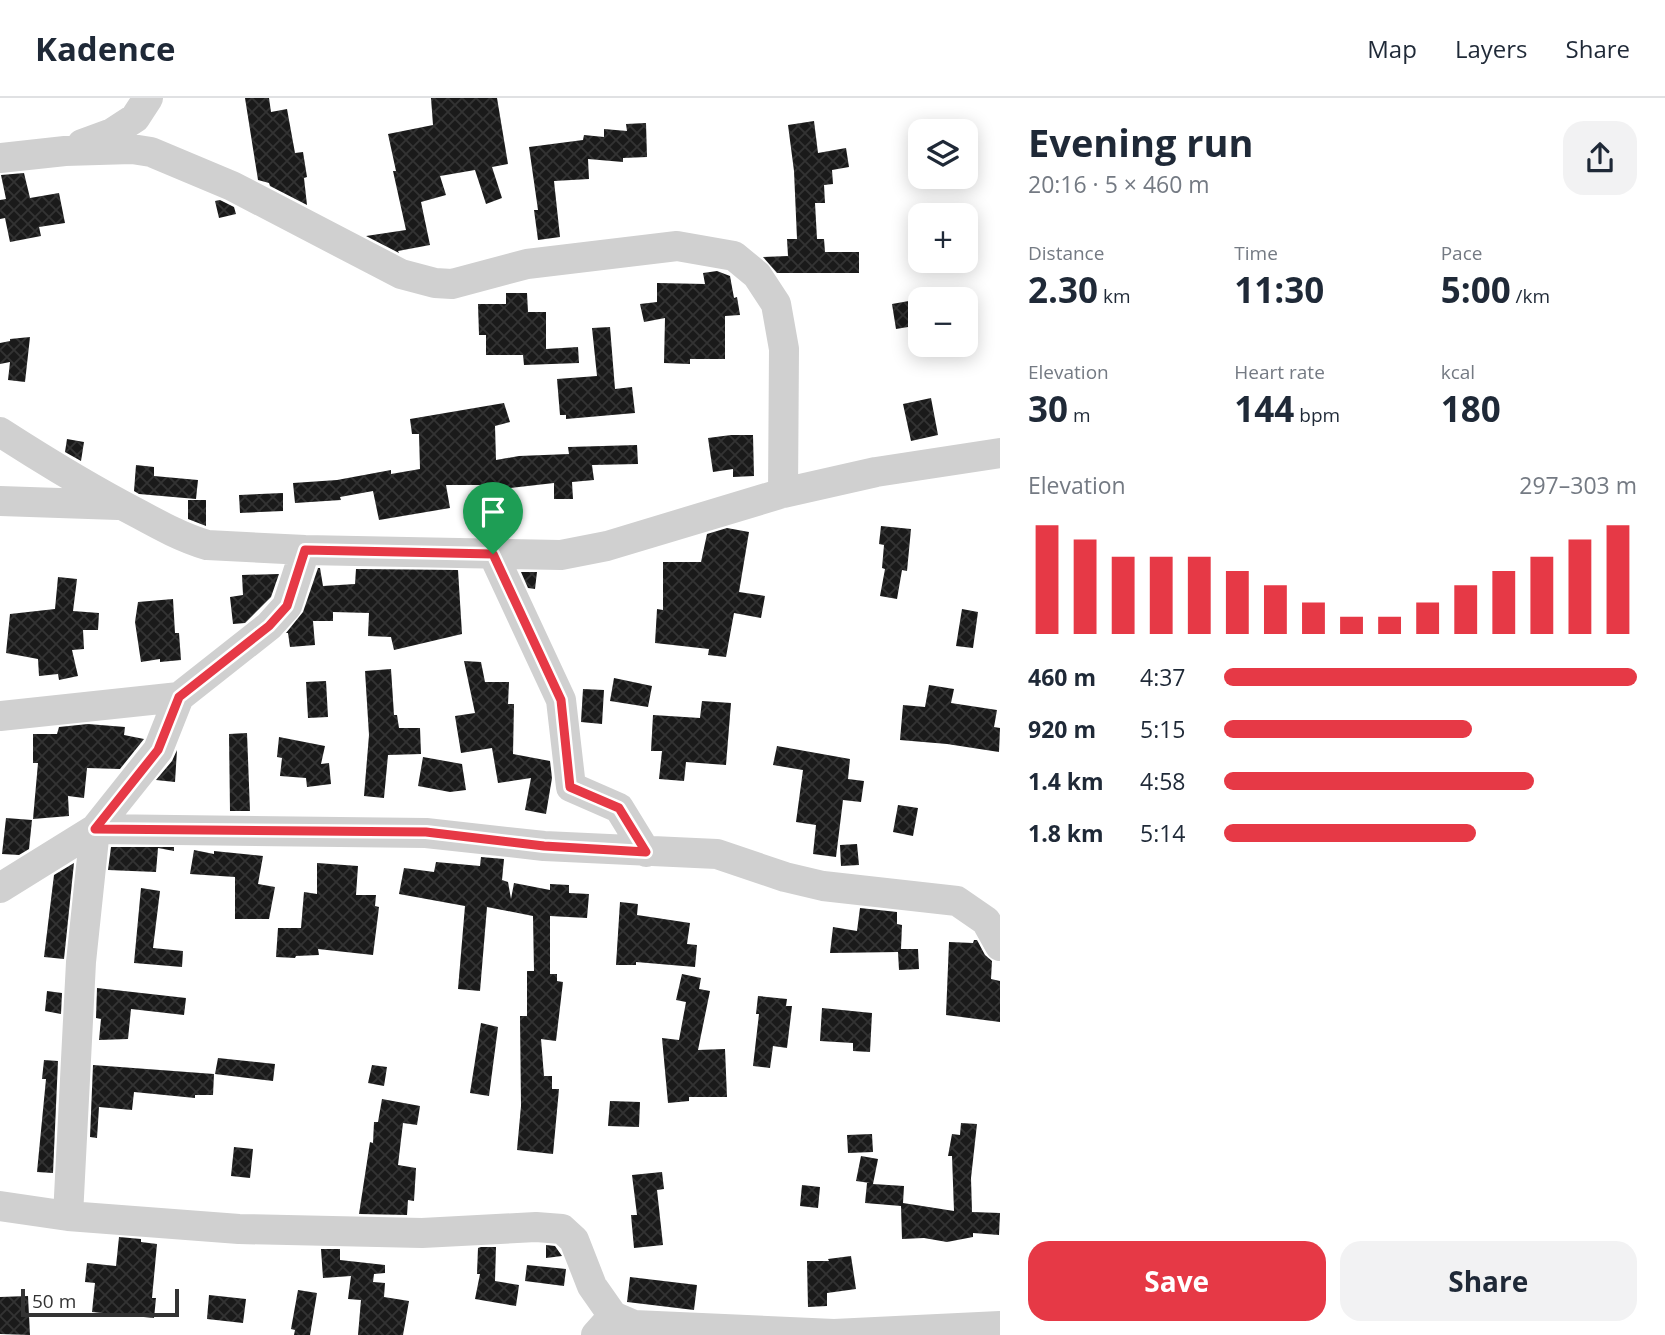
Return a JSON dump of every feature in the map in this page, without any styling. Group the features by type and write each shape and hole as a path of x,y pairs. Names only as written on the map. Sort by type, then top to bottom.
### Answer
{"street":[{"path":"65,150 112,133 135,118 148,98"},
{"path":"0,158 65,150 132,149 152,152 232,186 401,274 435,283 452,284 527,264 677,246 734,256 757,275 776,304 784,349 783,492"},
{"path":"0,432 58,469 189,540 207,544 305,550 493,554 561,555 607,546 729,511 783,492 876,472 1000,453"},
{"path":"0,501 122,505"},
{"path":"0,888 95,829 158,750 179,697 269,626 287,606 305,550"},
{"path":"493,554 561,700 570,787 619,808 646,852"},
{"path":"0,716 179,697"},
{"path":"95,829 426,832 544,846 717,855 785,877 824,886 957,901 986,921 1000,946"},
{"path":"68,1216 81,962 95,829"},
{"path":"0,1206 68,1216 252,1229 422,1233 536,1227 562,1229 574,1240 605,1325 834,1334 1000,1326"}],"building":[{"path":"245,98 269,98 271,112 287,109 295,153 303,152 307,177 304,178 307,205 269,183 258,180"},
{"path":"431,98 497,98 508,164 492,167 502,198 486,204 475,170 440,176 446,195 421,202 430,245 398,251 399,253 366,236 406,230 388,134 433,125"},
{"path":"814,121 818,153 846,148 849,167 832,170 833,184 824,185 825,203 815,203 817,239 824,239 825,252 859,252 859,273 777,273 763,257 788,256 787,239 797,239 794,171 788,125"},
{"path":"646,123 647,157 623,158 623,162 588,159 589,179 554,181 560,237 538,240 534,210 538,210 529,147 583,140 584,135 604,137 604,129 627,131 626,124"},
{"path":"24,173 30,198 59,193 65,223 39,227 41,236 10,242 5,218 0,219 0,200 6,199 1,175"},
{"path":"220,200 234,207 236,214 219,218 215,201"},
{"path":"717,271 730,276 740,315 725,316 725,359 690,359 690,364 664,363 665,318 644,322 640,304 657,302 657,283 705,284 703,273"},
{"path":"506,293 527,293 528,312 546,312 546,349 578,347 579,363 524,365 523,355 486,355 486,335 479,335 478,304 506,304"},
{"path":"908,301 908,327 896,329 892,304"},
{"path":"610,327 615,389 632,387 635,413 566,419 566,415 560,415 557,379 597,376 592,328"},
{"path":"30,337 25,382 8,380 10,362 0,364 0,343"},
{"path":"931,398 938,435 911,441 903,404"},
{"path":"504,403 510,422 495,426 496,460 519,456 569,454 568,447 637,445 638,464 592,465 594,480 572,482 573,499 554,499 554,483 501,489 501,485 446,485 450,508 379,520 373,491 340,497 341,500 295,503 293,483 337,480 391,470 391,474 420,469 419,434 412,434 410,419"},
{"path":"753,435 754,476 733,477 733,469 713,472 708,438"},
{"path":"67,439 84,442 81,461 65,452"},
{"path":"136,465 154,467 154,476 198,480 196,499 139,494 134,491"},
{"path":"283,493 283,511 240,513 239,495"},
{"path":"188,500 206,500 206,526 188,519"},
{"path":"881,526 911,529 907,571 902,570 897,599 880,596 885,569 882,568 884,545 879,544"},
{"path":"727,528 749,532 739,592 765,596 761,618 734,613 726,657 708,655 709,649 655,643 657,609 663,610 663,562 701,562 707,534"},
{"path":"318,568 323,586 355,584 356,569 458,570 462,634 394,650 391,637 368,636 369,613 333,612 333,621 313,621 315,645 290,647 286,633 303,612"},
{"path":"521,572 537,572 535,589 528,588"},
{"path":"279,574 271,597 245,623 233,624 230,597 243,595 242,575"},
{"path":"58,577 77,579 73,611 99,613 98,630 83,630 84,649 72,650 78,676 59,680 58,674 39,676 38,659 6,653 10,614 55,609"},
{"path":"173,599 175,633 179,633 181,660 141,662 135,622 138,602"},
{"path":"962,609 978,612 973,648 956,646"},
{"path":"464,661 481,662 485,682 509,682 508,704 514,704 513,754 550,761 552,778 546,814 525,810 531,778 498,783 492,748 461,753 455,716 475,713"},
{"path":"391,669 394,715 397,715 399,728 420,728 421,754 388,755 384,798 364,796 369,735 365,671"},
{"path":"614,678 652,686 648,707 610,701"},
{"path":"326,681 328,717 308,718 306,682"},
{"path":"929,685 954,689 951,703 997,710 994,727 1000,728 999,752 900,740 903,705 925,707"},
{"path":"583,689 604,690 602,724 581,722"},
{"path":"702,701 731,703 726,765 686,762 684,781 659,779 662,751 651,751 653,715 700,718"},
{"path":"88,724 125,727 124,735 144,739 120,769 87,768 84,798 68,796 69,816 33,819 38,763 33,763 33,734 57,734 59,727"},
{"path":"247,733 250,811 230,811 229,734"},
{"path":"279,737 325,746 321,764 329,763 331,784 307,787 306,778 280,776 282,758 277,757"},
{"path":"777,746 850,759 848,779 864,781 861,802 843,800 836,857 813,854 816,825 796,822 803,770 773,765"},
{"path":"177,750 175,782 156,780 172,761"},
{"path":"423,757 462,764 466,790 450,792 418,786"},
{"path":"898,805 918,808 913,836 893,832"},
{"path":"6,818 32,820 29,849 19,855 2,854"},
{"path":"857,844 859,865 841,866 840,845"},
{"path":"111,847 174,847 174,851 158,848 156,872 108,870"},
{"path":"194,850 214,854 214,851 263,856 258,884 275,887 269,919 235,919 235,877 190,874"},
{"path":"481,857 504,859 502,880 508,882 511,899 514,883 550,890 550,884 569,885 569,893 589,894 587,918 550,916 550,974 557,974 557,981 563,982 556,1041 541,1039 544,1076 552,1076 552,1089 559,1089 553,1154 517,1150 521,1106 520,1016 527,1016 527,971 534,971 533,916 487,907 480,991 458,989 465,906 399,894 404,868 434,872 436,862 480,866"},
{"path":"74,863 64,959 44,957 54,875"},
{"path":"317,863 358,866 356,895 376,895 375,906 379,907 373,955 318,949 319,955 276,957 278,928 301,928 304,892 317,894"},
{"path":"141,888 160,891 153,948 183,951 182,967 134,963"},
{"path":"620,902 638,904 637,915 690,923 687,944 697,945 695,967 636,962 636,965 616,965"},
{"path":"860,908 897,912 897,924 902,925 901,949 918,949 919,969 899,970 898,952 830,953 833,927 857,931"},
{"path":"977,940 985,955 992,961 991,979 1000,981 1000,1022 946,1015 949,942 973,943"},
{"path":"682,974 701,978 699,989 710,991 698,1050 725,1049 727,1097 689,1097 689,1101 668,1103 662,1038 679,1040 686,1002 676,1000"},
{"path":"97,988 186,998 184,1015 131,1009 128,1039 99,1040 101,1019 96,1018"},
{"path":"47,991 62,993 61,1014 45,1011"},
{"path":"758,996 787,999 786,1006 792,1006 787,1048 773,1046 770,1068 753,1066 759,1014 756,1014"},
{"path":"822,1008 872,1013 870,1052 853,1051 853,1043 820,1041"},
{"path":"481,1023 498,1027 489,1096 470,1093"},
{"path":"218,1058 275,1064 273,1081 215,1074"},
{"path":"44,1060 58,1061 53,1173 37,1172 46,1079 42,1079"},
{"path":"93,1065 214,1074 213,1095 195,1095 195,1098 134,1092 132,1110 99,1107 97,1138 90,1137"},
{"path":"372,1065 387,1067 384,1086 368,1083"},
{"path":"382,1099 420,1106 417,1125 403,1123 398,1165 416,1168 414,1201 408,1200 407,1215 359,1214 370,1142 373,1143 374,1122 378,1122"},
{"path":"610,1101 640,1102 639,1127 608,1126"},
{"path":"961,1123 977,1124 971,1178 972,1212 1000,1213 999,1235 973,1233 973,1237 947,1242 924,1238 902,1239 901,1206 865,1203 867,1183 870,1183 856,1181 861,1156 878,1159 873,1184 904,1186 903,1203 954,1211 952,1156 948,1156 952,1134 960,1135"},
{"path":"872,1134 873,1152 848,1153 847,1135"},
{"path":"234,1147 253,1149 250,1178 231,1176"},
{"path":"662,1172 664,1189 657,1190 663,1245 634,1248 631,1215 637,1215 632,1175"},
{"path":"802,1185 820,1187 818,1208 800,1206"},
{"path":"119,1237 157,1244 152,1298 156,1298 154,1318 92,1312 95,1283 85,1282 87,1263 116,1266"},
{"path":"546,1245 555,1246 562,1256 546,1258"},
{"path":"496,1247 495,1281 519,1285 516,1306 475,1299 480,1274 477,1274 478,1248"},
{"path":"321,1249 340,1249 340,1260 385,1265 385,1273 374,1274 373,1282 385,1283 384,1297 409,1301 403,1335 358,1335 361,1300 348,1299 351,1276 323,1278"},
{"path":"851,1256 856,1289 827,1293 827,1306 808,1307 807,1261 829,1261 828,1259"},
{"path":"527,1265 566,1269 564,1286 525,1281"},
{"path":"630,1277 697,1285 694,1310 627,1302"},
{"path":"298,1290 317,1293 310,1335 294,1335 295,1330 291,1329"},
{"path":"209,1295 246,1299 243,1323 207,1319"},
{"path":"28,1296 30,1335 0,1334 0,1297"}],"route":[{"path":"305,550 493,554 561,700 570,787 619,808 646,852 544,846 426,832 95,829 158,750 179,697 269,626 287,606 305,550"}]}
